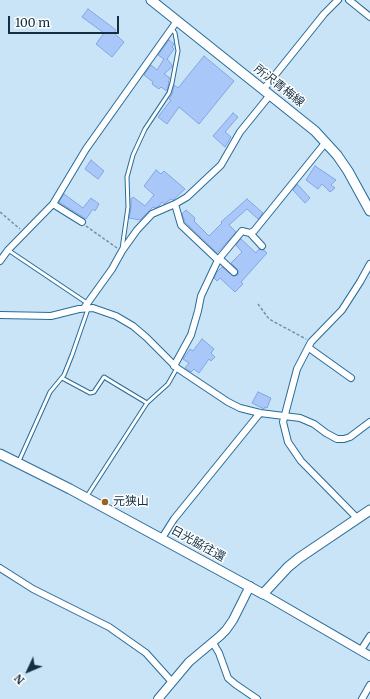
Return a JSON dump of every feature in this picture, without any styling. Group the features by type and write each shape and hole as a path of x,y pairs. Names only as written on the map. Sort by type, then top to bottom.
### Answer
{"main road":[{"name":"所沢青梅線","path":"151,0 174,25 267,92 315,131 337,155 348,171 370,211"},
{"name":"日光脇往還","path":"0,454 162,538 263,594"},
{"path":"263,594 288,567 299,558 370,510"}],"street":[{"path":"87,306 112,269 122,251 137,230 152,214 187,197 221,166 240,132 267,92 324,14 338,0"},
{"path":"349,0 370,17"},
{"path":"0,261 8,250 43,216 53,204 86,149 174,25"},
{"path":"175,367 191,335 201,296 219,259 242,231 254,231 326,142"},
{"path":"53,204 82,222"},
{"path":"175,204 181,224 234,272"},
{"path":"250,232 262,246"},
{"path":"358,518 302,461 288,442 283,422 297,369 310,345 342,310 370,264"},
{"path":"0,315 51,316 87,306 116,316 133,326 146,337 175,367 228,402 240,408 260,413 300,418 308,421 337,439 350,437 369,423"},
{"path":"310,345 350,378"},
{"path":"162,538 174,518 260,413"},
{"path":"0,568 33,589 109,627 146,653 172,682"},
{"path":"158,699 189,662 220,636 233,620 250,586"},
{"path":"263,594 370,656"},
{"path":"361,650 370,636"},
{"path":"213,643 228,678 257,699"},
{"path":"362,699 370,685"}],"lane":[{"path":"122,251 128,208 127,177 132,155 140,137 169,93 178,51 174,25"},
{"path":"8,250 87,306 72,355 62,378 50,392 18,463"},
{"path":"86,498 147,403 168,384 175,367"},
{"path":"62,378 90,393 94,392 104,377 116,386 147,403"}],"path":[{"path":"0,212 24,233"},
{"path":"82,222 122,251"},
{"path":"258,304 269,319 296,332 310,345"}],"building":[{"path":"88,9 116,30 114,33 124,42 112,57 96,44 104,33 82,17"},
{"path":"169,40 174,44 172,47 174,49 167,59 172,67 164,74 170,78 168,81 167,91 161,87 159,89 144,75 151,65 157,70 164,59 158,55"},
{"path":"204,56 234,81 199,124 179,107 167,124 158,117 171,100 169,99 172,95 174,85 178,88"},
{"path":"233,113 238,117 225,132 231,137 225,147 213,136"},
{"path":"91,160 104,171 98,179 85,169"},
{"path":"315,166 336,180 331,185 335,188 330,192 322,184 318,189 306,180"},
{"path":"156,170 161,174 164,171 185,189 173,200 171,199 164,204 162,202 159,206 155,208 153,207 140,220 129,218 131,199 133,197 145,206 154,195 144,186"},
{"path":"297,184 310,198 305,203 293,190"},
{"path":"64,194 83,208 91,198 99,204 95,211 93,209 86,219 59,202"},
{"path":"247,199 263,213 258,219 247,209 229,225 236,232 217,253 185,222 182,214 186,210 195,218 194,221 209,236 222,223 221,222"},
{"path":"241,239 256,253 259,249 264,250 267,253 241,282 243,284 235,292 220,278 217,281 214,278 222,267 233,276 238,275 238,270 231,263 242,252 236,245"},
{"path":"202,339 214,349 211,353 215,357 211,361 209,359 199,373 194,369 191,372 185,368 189,363 183,359 190,349 193,351"},
{"path":"258,392 271,398 267,408 265,407 264,409 252,403"}],"place":[{"name":"元狭山","path":"105,502"}]}
